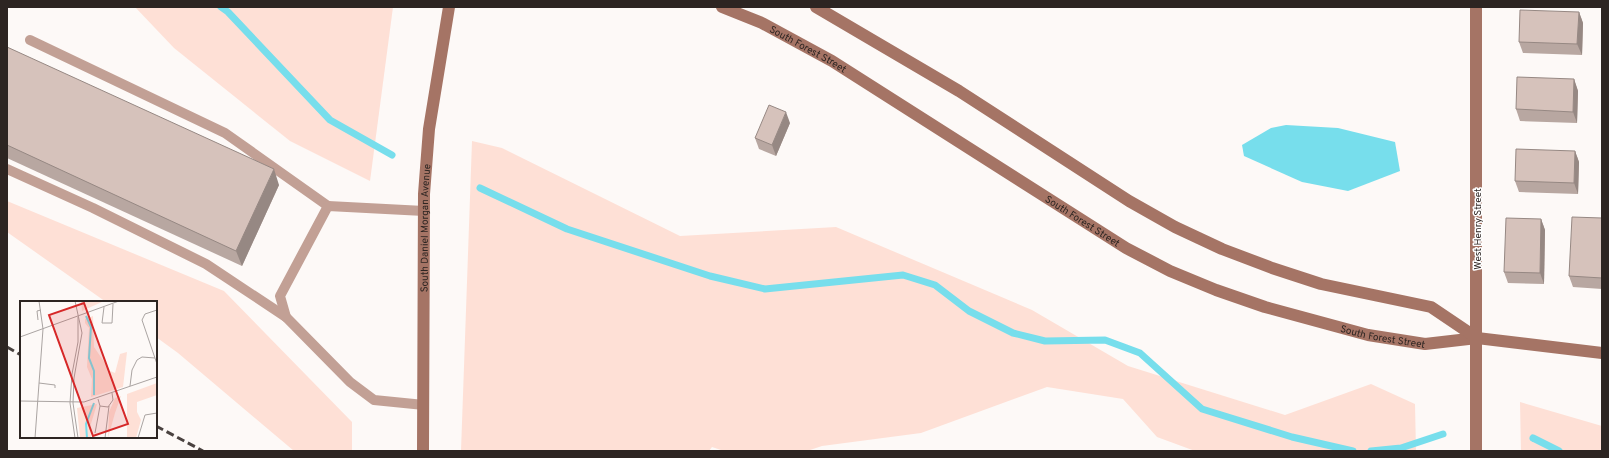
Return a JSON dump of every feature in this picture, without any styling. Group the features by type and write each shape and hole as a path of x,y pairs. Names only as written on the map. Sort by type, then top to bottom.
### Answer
{"street":[{"name":"South Daniel Morgan Avenue","path":"423,451 424,211 429,129 449,7"},
{"name":"South Forest Street","path":"722,7 762,23 832,61 1126,248 1170,271 1216,290 1265,307 1368,335 1425,344 1477,338 1602,353"},
{"name":"South Forest Street","path":"816,7 959,91 1129,201 1175,227 1222,249 1279,270 1337,288 1431,308 1477,338"},
{"name":"West Henry Street","path":"1476,7 1476,451"}],"lane":[{"path":"30,40 225,133 328,206 424,211"},
{"path":"7,169 93,208 206,264 286,317 350,382 374,400 424,405"},
{"path":"286,317 280,296 328,206"}],"shaded area":[{"path":"135,7 393,7 370,181 290,141 174,48"},
{"path":"472,141 502,148 680,236 836,227 1032,310 1128,366 1285,415 1371,384 1415,404 1416,451 1195,451 1157,437 1123,399 1047,387 921,433 822,446 807,451 724,451 712,447 709,451 461,451"},
{"path":"7,201 224,291 352,422 352,451 294,451 178,353 157,338 157,301 105,301 7,232"},
{"path":"1520,402 1602,426 1602,451 1521,451"}],"water":[{"path":"1286,125 1338,128 1395,142 1400,171 1348,191 1302,182 1244,156 1242,145 1271,128"}],"building":[{"path":"1520,10 1579,12 1577,44 1519,42"},
{"path":"7,47 274,169 236,251 7,145"},
{"path":"1517,77 1574,79 1573,112 1516,109"},
{"path":"769,105 786,112 772,145 755,138"},
{"path":"1516,149 1575,151 1574,183 1515,181"},
{"path":"1572,217 1602,218 1602,278 1569,276"},
{"path":"1506,218 1541,219 1540,273 1504,272"}],"waterway":[{"path":"221,7 228,12 330,120 392,155"},
{"path":"480,188 567,229 710,276 765,289 903,275 935,285 969,311 1013,333 1045,341 1105,340 1140,353 1202,409 1292,437 1353,451"},
{"path":"1371,451 1401,448 1443,434"},
{"path":"1533,438 1559,451"}],"railway":[{"path":"7,347 20,354"},
{"path":"157,427 203,451"}]}
